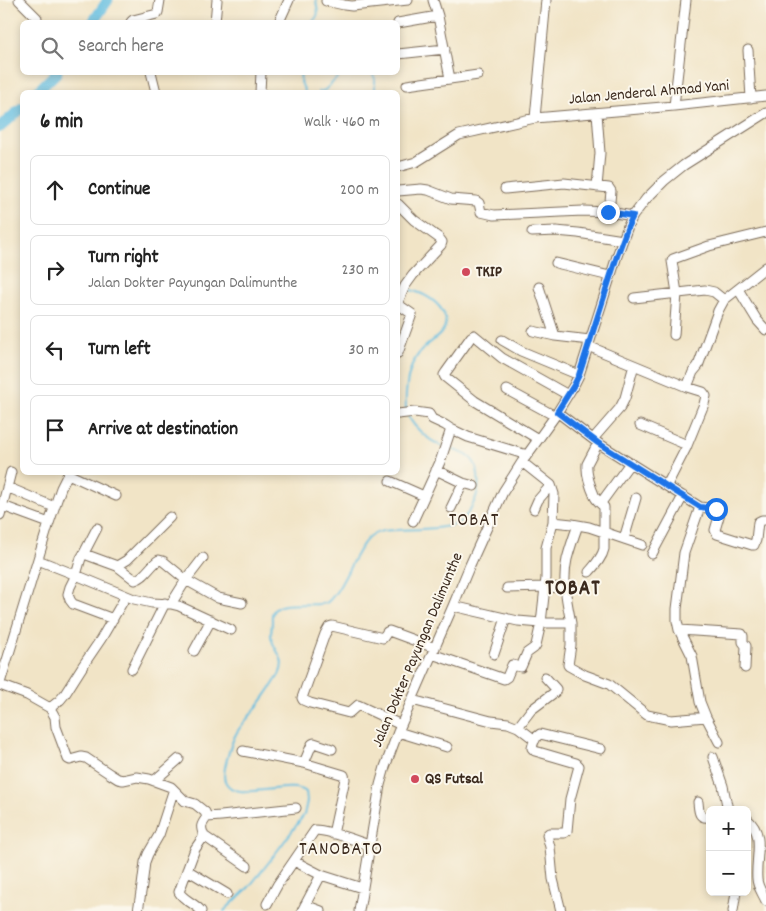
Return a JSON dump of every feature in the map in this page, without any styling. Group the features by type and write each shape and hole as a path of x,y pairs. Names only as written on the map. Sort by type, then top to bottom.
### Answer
{"street":[{"path":"19,0 37,18"},
{"path":"133,20 157,14 160,0"},
{"path":"215,20 217,0"},
{"path":"280,20 289,0"},
{"path":"326,1 352,6 408,0"},
{"path":"433,0 438,16 450,79"},
{"path":"535,118 546,0"},
{"path":"674,106 686,0"},
{"path":"400,23 438,16"},
{"path":"400,54 445,49"},
{"path":"748,50 752,98"},
{"path":"152,75 156,90"},
{"path":"260,90 261,75"},
{"path":"407,85 478,75"},
{"name":"Jalan Jenderal Ahmad Yani","path":"400,166 416,162 459,135 535,118 766,96"},
{"path":"597,113 600,153 597,187"},
{"name":"Jalan Dokter Payungan Dalimunthe","path":"359,911 380,786 400,729 470,564 500,499 525,458 556,414 579,375 610,276 633,216 646,198 679,169 766,113"},
{"path":"505,189 564,183 609,188 611,190 608,212"},
{"path":"400,191 425,189 451,199 476,201 481,212 489,215 554,211 608,212 633,216"},
{"path":"400,206 414,220 442,242 413,275 400,298"},
{"path":"532,232 556,231 623,240"},
{"path":"674,336 677,293 672,261 674,258 709,246 766,232"},
{"path":"556,262 610,276"},
{"path":"687,386 692,372 698,366 718,311 724,300 766,267"},
{"path":"539,287 555,336"},
{"path":"738,289 757,320 766,330"},
{"path":"634,298 705,290 714,292 724,300"},
{"path":"400,306 412,314 400,340"},
{"path":"533,331 589,343 634,365 703,392 706,396 704,404 687,445 667,485"},
{"path":"538,439 475,401 444,375 474,335 502,358 568,394"},
{"path":"502,340 521,351 579,375"},
{"path":"589,572 603,553 604,508 596,498 586,464 595,441 620,408 625,398 634,365"},
{"path":"507,390 556,414 595,441 700,507 720,511 715,530 717,534 754,545 758,522 766,520"},
{"path":"401,413 429,414 432,419 468,437 525,458 551,485 554,494 553,522 546,548 546,578 541,623 535,647 527,653 521,667 512,665 506,679 433,651 391,631 387,632 385,637 382,638 332,626 329,627 325,634 302,698 303,700 310,704 349,713 358,705 400,729 448,747"},
{"path":"640,425 687,445"},
{"path":"413,521 444,452 452,429"},
{"path":"603,500 630,463"},
{"path":"436,470 463,483 474,486"},
{"path":"11,472 1,509 49,523"},
{"path":"67,475 54,507 0,684 27,695 50,708 55,717 56,727 68,759 72,761 81,757 86,758 123,780 137,777 149,778 171,787 184,802 195,804 207,816"},
{"path":"72,475 116,496"},
{"path":"390,480 424,496"},
{"path":"451,508 463,483"},
{"path":"534,509 538,500 551,485"},
{"path":"7,486 54,507"},
{"path":"652,554 683,496"},
{"path":"624,539 636,498"},
{"path":"700,507 684,553 677,621 679,630 692,656 700,702 719,742"},
{"path":"117,566 127,560 170,517"},
{"path":"553,522 578,525 642,546"},
{"path":"578,525 565,572 571,645 569,666 585,675 609,684 647,715 672,720 706,717"},
{"path":"97,528 81,558 68,594 73,604 113,619"},
{"path":"83,555 117,566 136,580 142,577 155,562 163,561 186,580 218,598 242,603"},
{"path":"132,669 168,604 203,558"},
{"path":"38,560 126,596 190,610 231,630"},
{"path":"507,588 565,588"},
{"path":"50,708 65,694 126,596"},
{"path":"453,606 518,621 570,623"},
{"path":"494,654 506,618"},
{"path":"194,652 211,620"},
{"path":"679,630 742,634 743,642 746,646 745,668"},
{"path":"518,727 531,710 556,692 555,688 545,678"},
{"path":"412,700 491,721 508,723 518,727 535,740"},
{"path":"561,911 553,879 547,835 549,832 564,833 567,831 570,799 579,766 576,763 535,751 532,748 540,734 602,749"},
{"path":"304,763 312,744 332,749"},
{"path":"243,750 304,763 345,776 333,834"},
{"path":"713,757 723,786 727,806"},
{"path":"154,781 179,759"},
{"path":"138,911 144,862 158,834 173,789"},
{"path":"698,802 702,817 706,818"},
{"path":"207,816 296,808"},
{"path":"207,816 201,828 204,836 246,866"},
{"path":"751,821 759,840 758,885 766,901"},
{"path":"267,904 278,884 314,831 319,830 369,845"},
{"path":"759,840 765,832"},
{"path":"201,911 196,905 181,896 179,892 195,848 204,836"},
{"path":"294,861 321,875 362,888"},
{"path":"187,870 227,894"},
{"path":"321,875 303,908 321,911"},
{"path":"733,911 735,896"}],"waterway":[{"path":"94,20 108,0"},
{"path":"314,20 318,10 316,0"},
{"path":"39,90 54,75"},
{"path":"300,75 304,90"},
{"path":"325,90 340,75"},
{"path":"373,75 375,90"},
{"path":"0,127 20,110"},
{"path":"406,410 406,395 410,371 416,357 441,333 446,322 443,312 436,303 424,295 408,289"},
{"path":"408,416 422,434 441,446"},
{"path":"224,911 249,887 269,862 304,815 307,801 306,792 298,788 239,791 230,788 224,777 224,771 236,734 268,692 281,669 281,659 271,636 272,612 284,605 326,603 333,597 340,586 357,553 367,539 375,533 388,530 440,528 461,521 472,506 477,492 479,483 477,469 473,460 469,457 448,448"}],"place":[{"name":"TKIP","path":"466,272"},
{"name":"QS Futsal","path":"415,779"}],"district":[{"name":"TOBAT","path":"474,521"},
{"name":"TOBAT","path":"573,590"},
{"name":"TANOBATO","path":"341,850"}],"route":[{"path":"608,212 633,216 617,256 579,375 557,412 598,443 700,507 716,509"}]}
